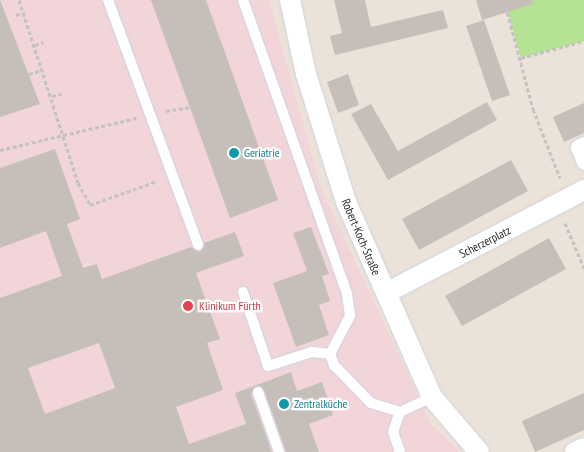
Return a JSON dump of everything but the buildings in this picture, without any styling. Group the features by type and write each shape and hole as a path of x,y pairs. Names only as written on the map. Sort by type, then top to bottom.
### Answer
{"street":[{"name":"Robert-Koch-Straße","path":"290,0 306,74 346,202 432,397 479,452"},
{"path":"584,144 578,147 584,162"},
{"name":"Scherzerplatz","path":"386,293 570,197"},
{"path":"574,452 584,448"}],"lane":[{"path":"108,0 198,245"},
{"path":"243,0 347,294 350,316 330,354 334,365 371,404 400,412 432,397"},
{"path":"243,292 268,366 312,352 330,354"},
{"path":"258,392 279,452"},
{"path":"400,412 393,432 400,452"}],"path":[{"path":"20,0 63,135 90,205 172,176"},
{"path":"504,0 534,109 570,197 584,268"},
{"path":"16,16 24,12"},
{"path":"521,58 584,41"},
{"path":"35,45 44,42"},
{"path":"29,74 43,70"},
{"path":"52,96 62,94"},
{"path":"0,150 190,106"}],"shaded area":[{"name":"Klinikum Fürth","path":"0,0 269,0 321,188 431,424 460,452 0,452"}],"green space":[{"path":"504,0 584,0 584,41 521,58"}],"place":[{"name":"Geriatrie","path":"234,153"},
{"name":"Klinikum Fürth","path":"188,306"},
{"name":"Zentralküche","path":"284,404"}]}
